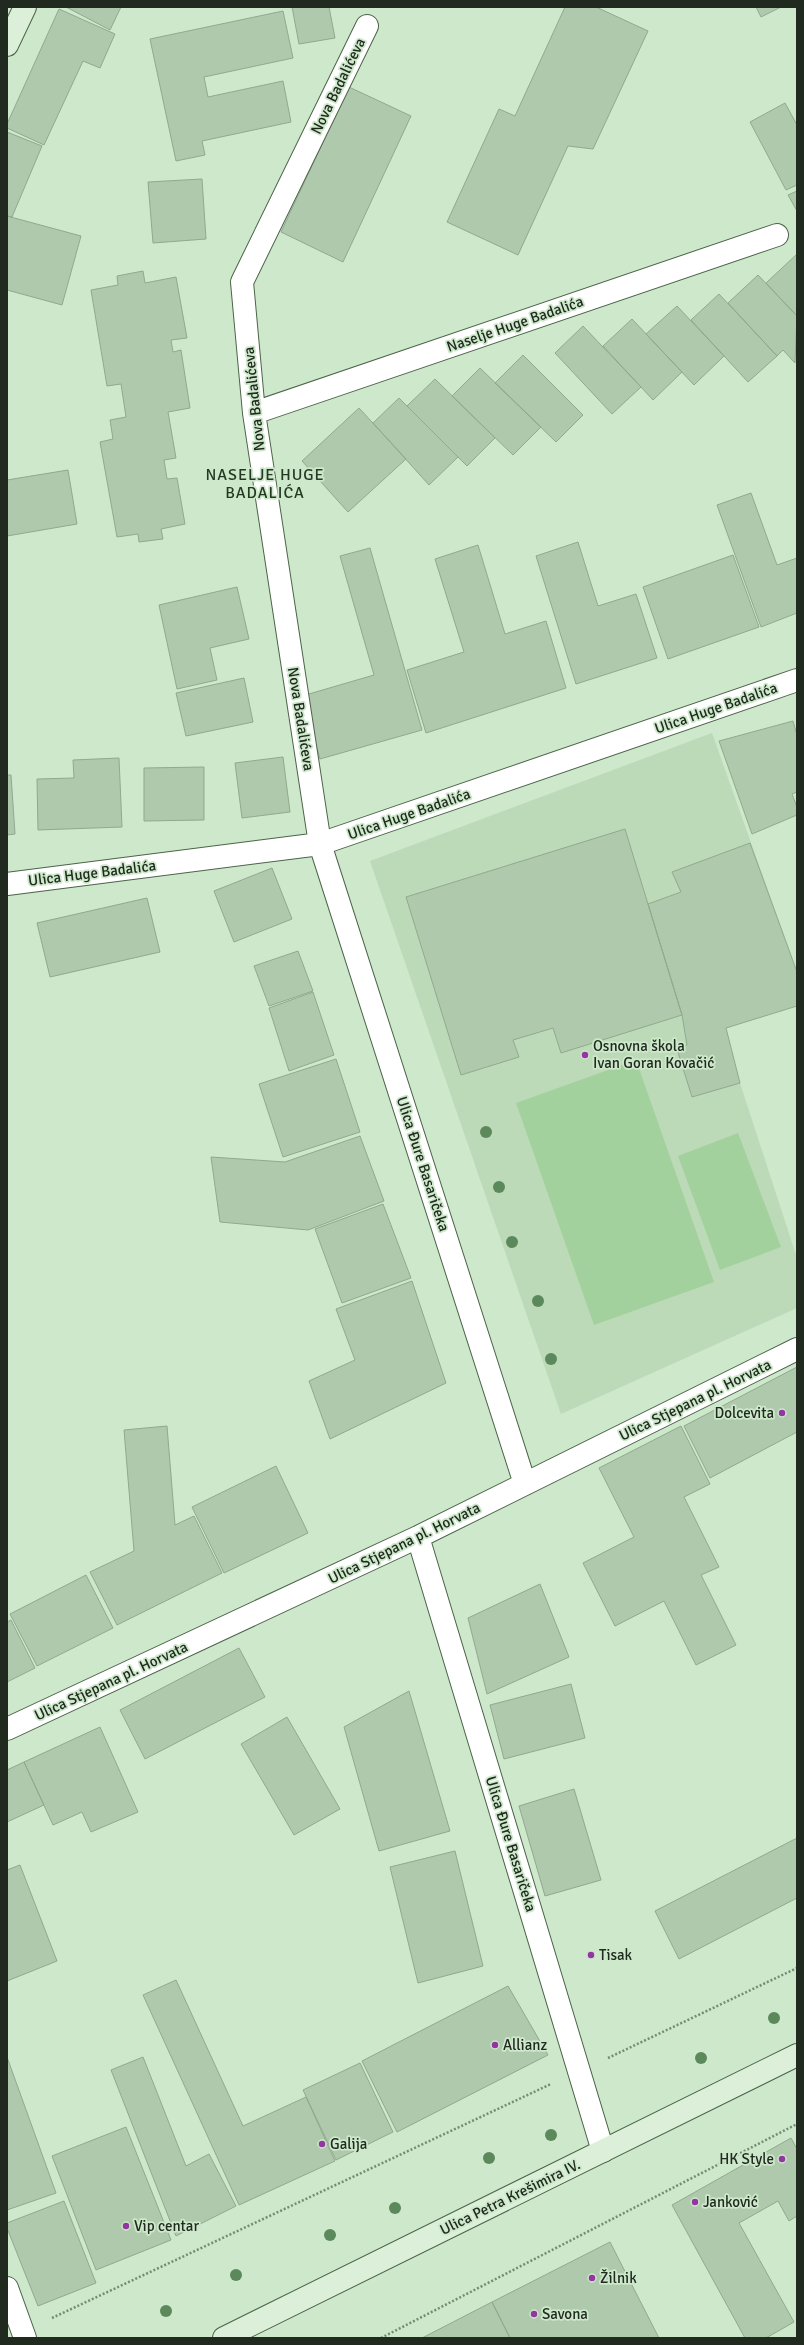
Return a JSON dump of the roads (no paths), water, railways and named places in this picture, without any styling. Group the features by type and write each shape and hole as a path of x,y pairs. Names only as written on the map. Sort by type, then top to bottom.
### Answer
{"main road":[{"path":"7,46 25,7"},
{"name":"Ulica Petra Krešimira IV.","path":"224,2338 797,2055"}],"street":[{"name":"Nova Badalićeva","path":"320,844 254,413 242,282 367,26"},
{"name":"Naselje Huge Badalića","path":"254,413 776,235"},
{"name":"Ulica Huge Badalića","path":"7,884 320,844 797,680"},
{"name":"Ulica Đure Basaričeka","path":"320,844 525,1484"},
{"name":"Ulica Stjepana pl. Horvata","path":"7,1729 418,1537 797,1349"},
{"name":"Ulica Đure Basaričeka","path":"418,1537 603,2151"},
{"path":"7,2288 24,2335"}],"place":[{"name":"Osnovna škola Ivan Goran Kovačić","path":"585,1055"},
{"name":"Dolcevita","path":"782,1413"},
{"name":"Tisak","path":"591,1955"},
{"name":"Allianz","path":"495,2045"},
{"name":"Galija","path":"322,2144"},
{"name":"HK Style","path":"782,2159"},
{"name":"Janković","path":"695,2202"},
{"name":"Vip centar","path":"126,2226"},
{"name":"Žilnik","path":"592,2278"},
{"name":"Savona","path":"534,2314"}],"district":[{"name":"NASELJE HUGE BADALIĆA","path":"265,484"}]}
